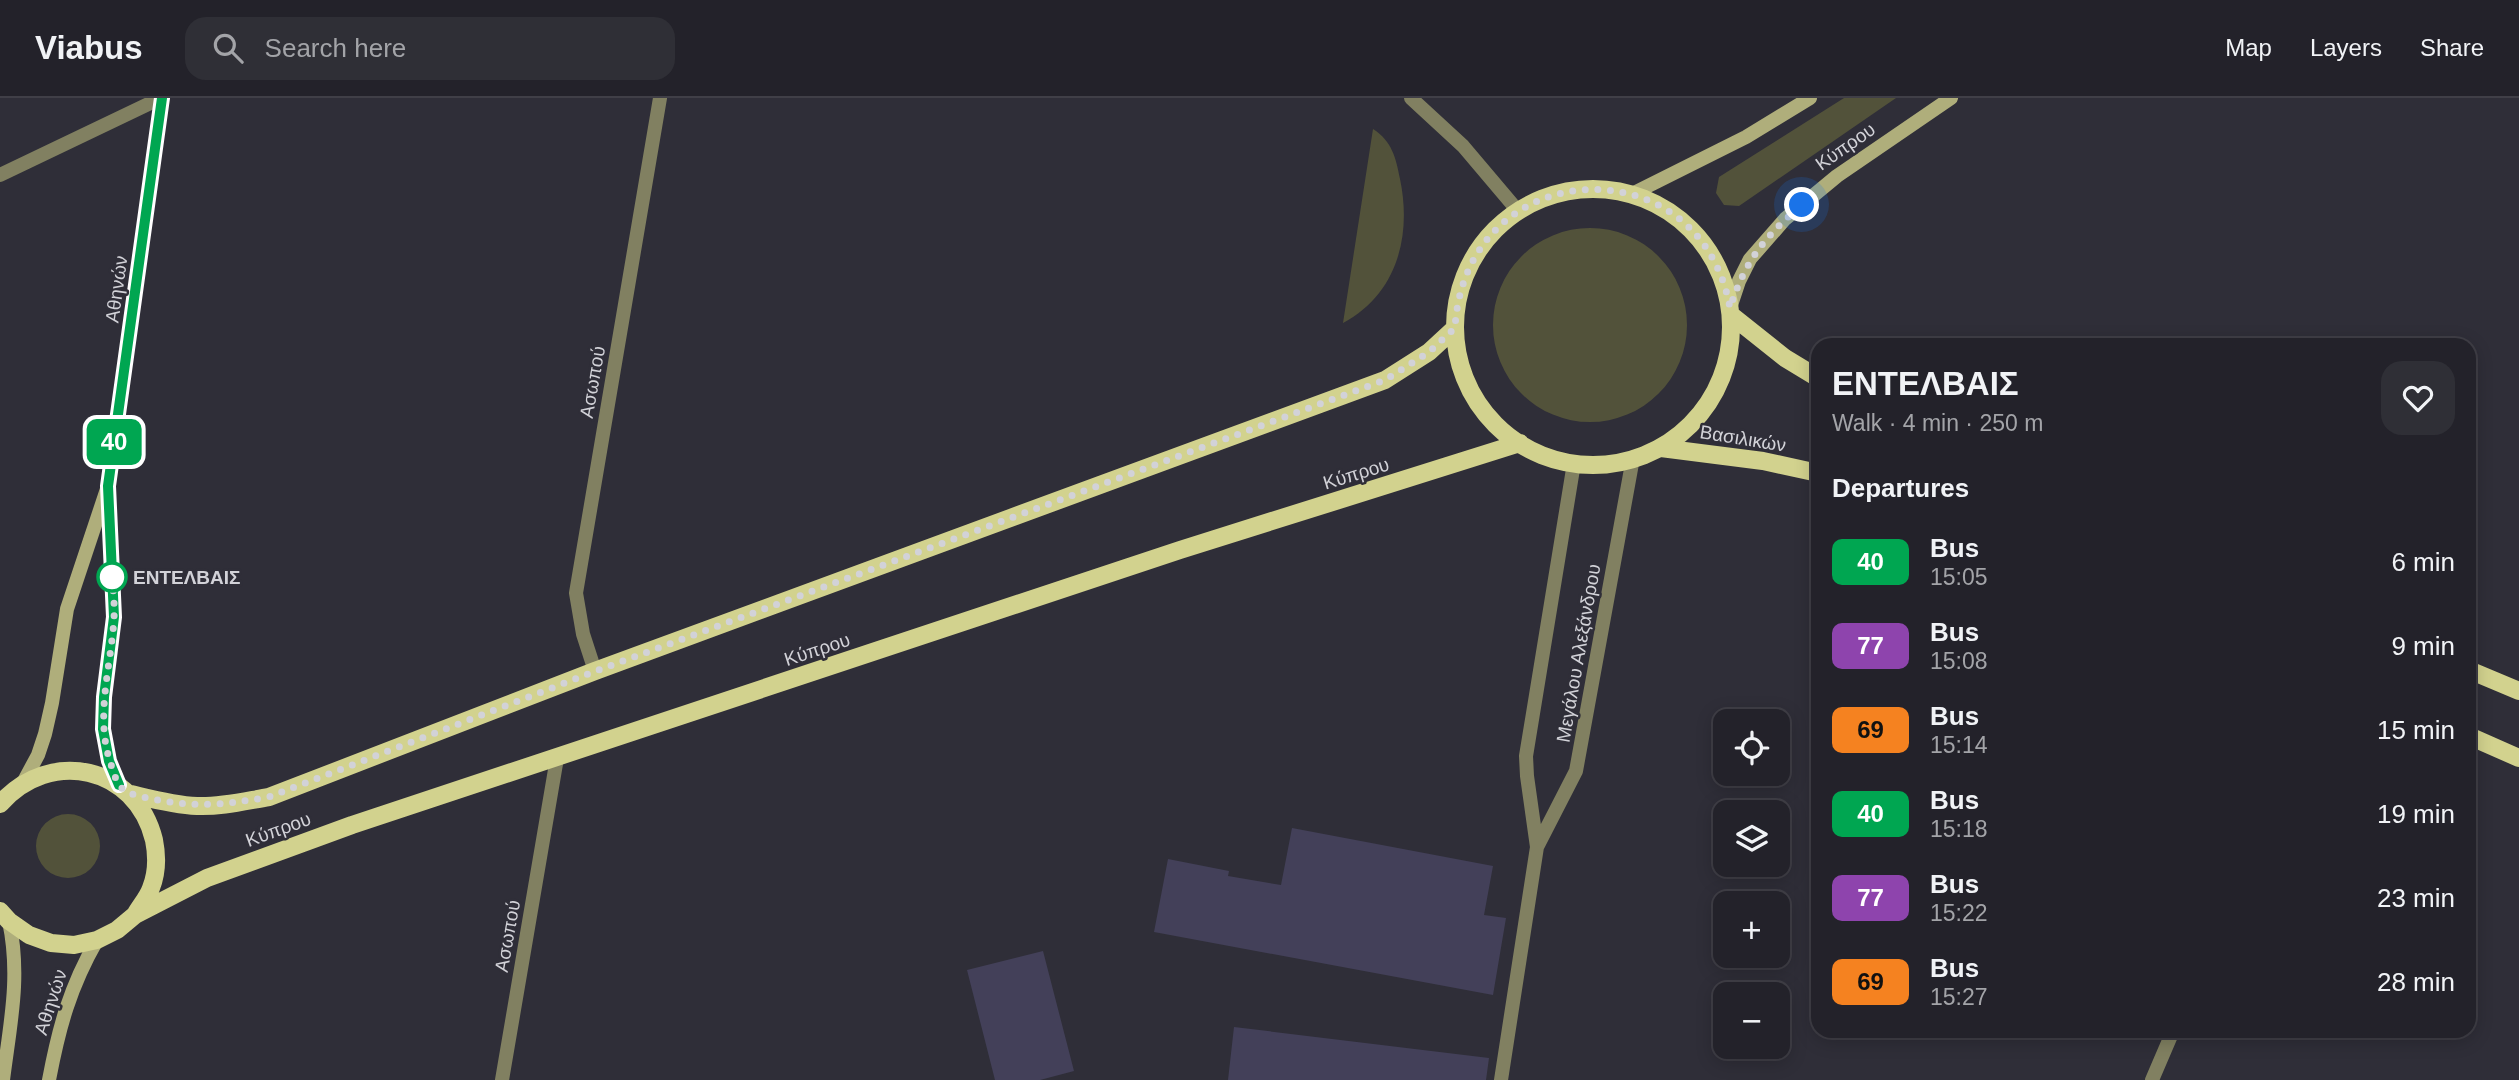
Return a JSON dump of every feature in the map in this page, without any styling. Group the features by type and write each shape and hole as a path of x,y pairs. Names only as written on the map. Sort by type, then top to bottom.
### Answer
{"main road":[{"name":"Αθηνών","path":"24,781 38,755 45,734 67,609 108,486 162,98"},
{"path":"1632,194 1746,137 1810,98"},
{"name":"Κύπρου","path":"1731,311 1739,281 1750,259 1766,237 1837,176 1951,98"},
{"path":"1593,189 1632,194 1669,211 1698,237 1711,253 1720,271 1727,288 1731,311 1730,350 1720,384 1689,426 1661,447 1614,463 1574,463 1546,456 1520,443 1489,418 1478,402 1461,367 1455,328 1460,289 1476,253 1502,223 1535,201 1573,190 1593,189"},
{"path":"1731,311 1784,358 1811,374"},
{"name":"Κύπρου","path":"3,797 24,781 47,773 72,770 97,774 125,790 170,803 199,806 269,797 596,671 1385,380 1429,352 1455,328"},
{"name":"Κύπρου","path":"4,916 29,935 51,943 74,945 97,940 117,930 135,915 218,873 352,825 1180,550 1520,443"},
{"name":"Βασιλικών","path":"1661,447 1763,461 1811,471"},
{"name":"Αθηνών","path":"108,486 114,617 104,697 103,729 109,761 125,790"},
{"path":"2476,673 2519,691"},
{"path":"2476,740 2519,758"},
{"name":"Κύπρου","path":"125,790 149,822 157,854 152,887 135,915"},
{"name":"Αθηνών","path":"3,1080 15,984 15,950 4,916"},
{"name":"Αθηνών","path":"49,1080 65,1009 78,972 97,940"}],"street":[{"path":"0,175 162,98"},
{"name":"Ασωπού","path":"596,671 583,634 576,593 660,98"},
{"path":"1412,98 1463,146 1518,211"},
{"name":"Μεγάλου Αλεξάνδρου","path":"1537,847 1576,771 1633,458"},
{"name":"Μεγάλου Αλεξάνδρου","path":"1501,1080 1537,847 1526,756 1574,463"},
{"name":"Ασωπού","path":"502,1080 557,758"},
{"path":"2152,1080 2170,1038"}],"green space":[{"path":"1844,98 1896,98 1739,206 1724,205 1716,193 1719,177"},
{"path":"1373,129 1385,139 1397,164 1403,200 1401,242 1388,280 1361,311 1343,323"},
{"path":"1590,228 1627,235 1659,256 1680,288 1687,325 1680,362 1659,394 1627,415 1590,422 1553,415 1521,394 1500,362 1493,325 1500,288 1521,256 1553,235"},
{"path":"68,814 86,820 94,828 100,846 94,864 86,872 68,878 50,872 42,864 36,846 42,828 50,820"}],"building":[{"path":"1292,828 1493,866 1484,915 1506,918 1493,995 1154,932 1168,859 1229,871 1228,876 1281,885"},
{"path":"1043,951 1074,1071 1040,1080 995,1080 967,970"},
{"path":"1234,1027 1489,1058 1486,1080 1228,1080"}],"bus line":[{"name":"40","path":"119,785 109,761 103,729 104,697 114,617 108,486 162,98"}],"place":[{"name":"ΕΝΤΕΛΒΑΙΣ","path":"112,577"}],"route":[{"path":"112,577 111,565 114,617 104,697 103,729 109,761 119,785 131,794 199,806 269,797 596,671 1385,380 1429,352 1455,328 1460,289 1476,253 1502,223 1535,201 1573,190 1593,189 1632,194 1651,201 1684,223 1711,253 1727,288 1730,308 1750,259 1766,237 1802,205"}]}
